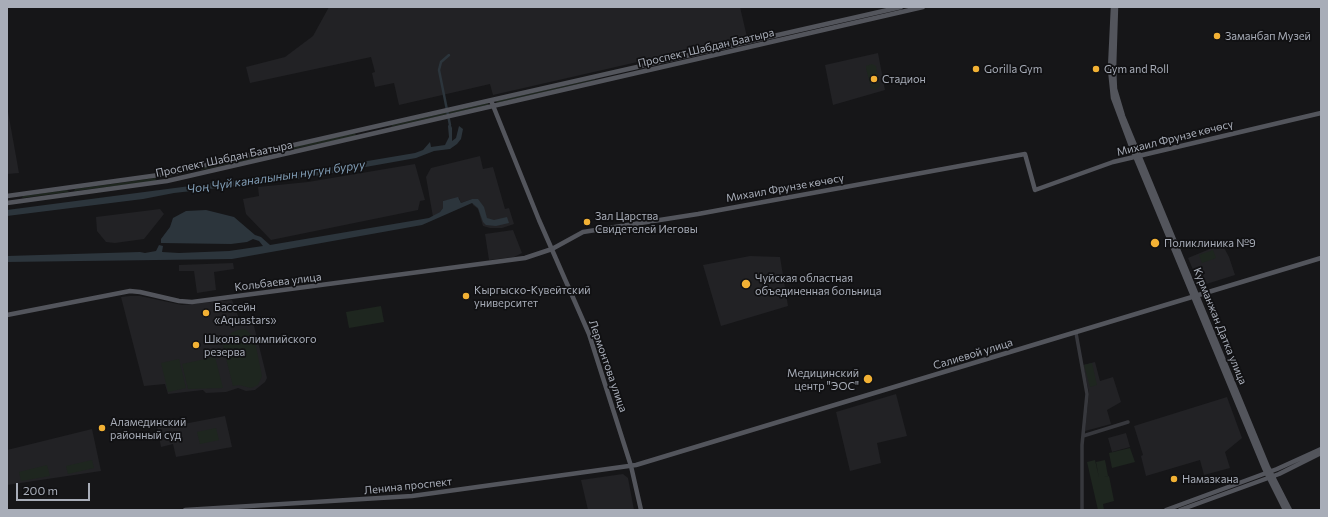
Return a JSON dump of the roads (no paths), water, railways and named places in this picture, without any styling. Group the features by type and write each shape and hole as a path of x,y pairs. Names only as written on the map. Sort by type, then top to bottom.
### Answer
{"main road":[{"name":"Проспект Шабдан Баатыра","path":"7,196 159,176 901,7"},
{"name":"Проспект Шабдан Баатыра","path":"7,203 160,183 923,7"},
{"name":"Курманжан Датка улица","path":"1113,7 1110,57 1112,87 1115,103 1285,510"},
{"name":"Курманжан Датка улица","path":"1116,7 1114,63 1115,89 1137,156"},
{"path":"797,31 798,36"},
{"path":"711,50 712,56"},
{"path":"700,53 702,58"},
{"path":"660,62 662,68"},
{"path":"596,76 598,82"},
{"name":"Лермонтова улица","path":"491,100 552,249 589,334 631,466 641,510"},
{"name":"Михаил Фрунзе көчөсү","path":"552,249 576,235 591,231 698,214 1025,154 1035,190 1087,170 1137,156 1321,113"},
{"path":"389,124 391,130"},
{"path":"357,131 358,138"},
{"path":"268,151 270,158"},
{"path":"199,167 200,174"},
{"path":"159,176 160,183"},
{"path":"71,188 72,194"},
{"path":"18,195 19,202"},
{"name":"Кольбаева улица","path":"7,315 130,291 179,301 205,300 490,264 526,258 552,249"},
{"name":"Салиевой улица","path":"631,466 1321,258"},
{"path":"1166,510 1271,474 1321,449"},
{"path":"1180,510 1321,453"},
{"name":"Ленина проспект","path":"185,510 412,496 631,466"},
{"name":"Курманжан Датка улица","path":"1271,474 1290,510"}],"street":[{"path":"1076,333 1087,389 1083,436 1082,510"},
{"path":"1083,436 1128,422"}],"water":[{"path":"450,123 452,128 452,141 456,138 459,126 463,129 461,139 457,144 450,149 434,151 416,158 298,179 174,193 143,199 7,216 7,210 320,169 415,153 423,150 430,142 431,147 445,145 449,137 448,126"},
{"path":"458,197 461,203 472,199 478,199 484,207 487,218 494,220 507,217 509,223 496,226 486,225 483,222 478,208 472,203 422,225 232,259 7,262 7,256 145,253 156,251 159,245 163,246 162,252 179,253 229,251 263,246 259,241 253,239 247,242 231,244 161,243 161,239 170,227 173,218 186,211 206,210 234,217 255,235 261,237 270,245 429,218 440,212 443,208 443,201"}],"waterway":[{"name":"Чоң Чүй каналынын нугун буруу","path":"449,55 441,62 439,70 450,125"}],"place":[{"name":"Заманбап Музей","path":"1217,36"},
{"name":"Gorilla Gym","path":"976,69"},
{"name":"Gym and Roll","path":"1096,69"},
{"name":"Стадион","path":"874,79"},
{"name":"Зал Царства Свидетелей Иеговы","path":"587,222"},
{"name":"Поликлиника №9","path":"1155,243"},
{"name":"Чуйская областная объединенная больница","path":"746,284"},
{"name":"Кыргыско-Кувейтский университет","path":"466,296"},
{"name":"Бассейн «Aquastars»","path":"206,313"},
{"name":"Школа олимпийского резерва","path":"196,345"},
{"name":"Медицинский центр \"ЭОС\"","path":"868,379"},
{"name":"Аламединский районный суд","path":"102,428"},
{"name":"Намазкана","path":"1174,479"}]}
